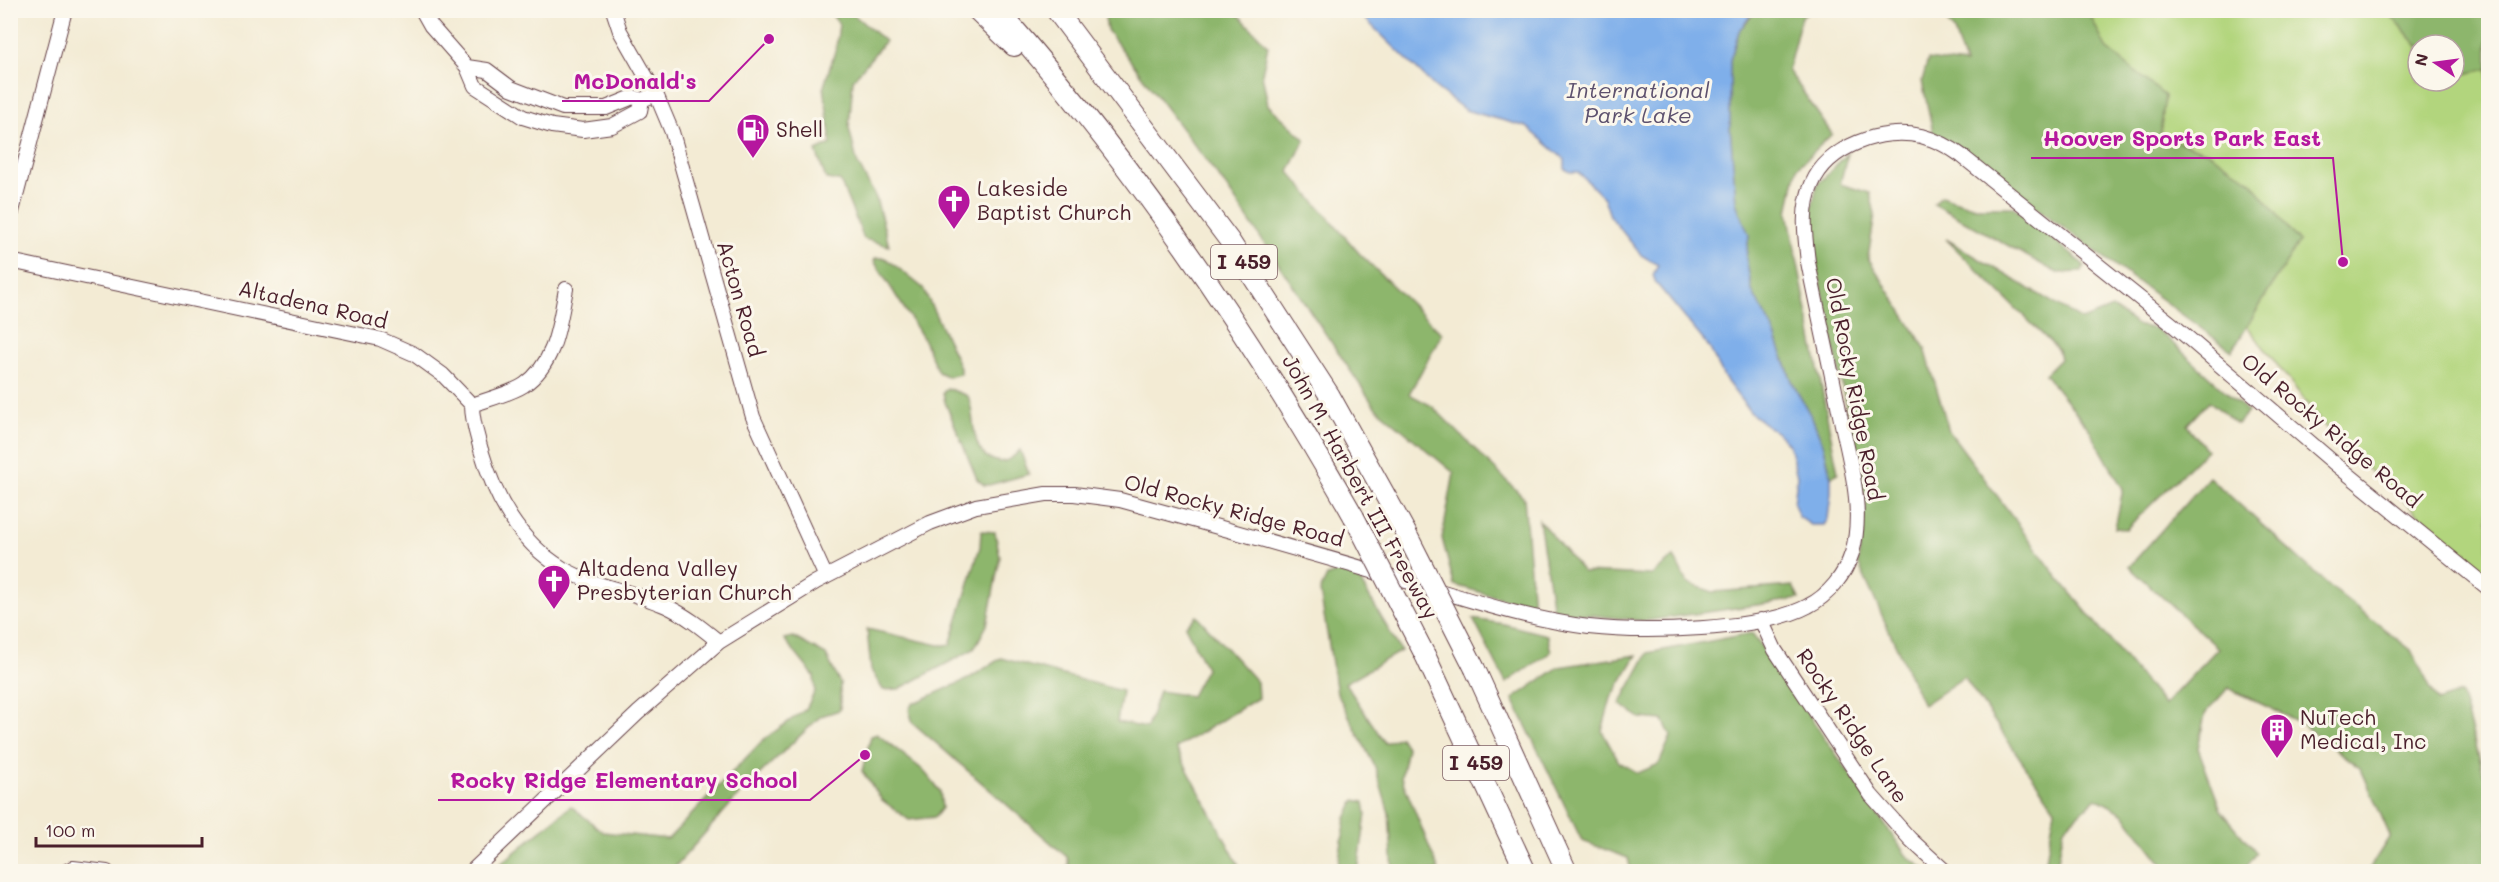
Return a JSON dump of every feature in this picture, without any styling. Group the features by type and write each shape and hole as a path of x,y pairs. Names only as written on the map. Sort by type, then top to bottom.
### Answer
{"highway":[{"path":"977,10 1081,109"},
{"name":"John M. Harbert III Freeway","path":"998,10 1081,109 1173,229 1275,381 1354,517 1425,655 1526,872"},
{"name":"John M. Harbert III Freeway","path":"1056,10 1229,240 1330,396 1405,531 1475,669 1567,872"}],"street":[{"path":"10,219 65,10"},
{"path":"422,10 431,26 467,67 475,86 523,117 552,126 583,130 612,126 640,111 642,100"},
{"name":"Acton Road","path":"606,10 656,94 672,132 753,417 826,577"},
{"name":"Acton Road","path":"613,10 620,31"},
{"path":"467,67 487,70 512,88 563,108 606,108 633,97 642,100 656,94"},
{"name":"Old Rocky Ridge Road","path":"471,872 638,713 719,642 826,577 906,535 976,506 1024,496 1074,494 1120,500 1485,604 1562,623 1651,630 1761,620 1796,612 1819,599 1840,577 1851,554 1857,526 1854,484 1808,261 1804,229 1806,204 1818,173 1832,157 1866,140 1895,134 1922,136 1938,142 1971,162 2173,325 2333,462 2488,588"},
{"name":"Altadena Road","path":"10,261 380,339 414,354 443,375 472,405"},
{"path":"566,289 553,351 545,365 524,385 472,405 472,421 490,480 507,515 526,538 563,569 592,582 666,606 693,621 719,642"},
{"name":"Rocky Ridge Lane","path":"1761,620 1775,650 1871,795 1910,839 1946,872"},
{"path":"65,872 73,868 107,872"}],"green space":[{"path":"829,11 849,11 885,41 853,80 849,128 857,162 876,198 889,246 864,239 840,181 826,179 816,151 831,144 824,86 836,48 839,24"},
{"path":"1104,11 1235,11 1268,46 1262,74 1268,105 1305,139 1289,172 1359,253 1442,334 1409,394 1432,406 1524,498 1533,607 1454,585 1442,538 1454,473 1375,407 1227,188 1107,30"},
{"path":"1756,11 1809,11 1801,17 1788,70 1832,134 1797,168 1788,212 1838,473 1831,477 1824,447 1813,420 1793,384 1773,330 1752,291 1746,258 1749,235 1736,203 1730,127 1730,60 1739,31"},
{"path":"1939,11 2088,11 2106,48 2165,96 2160,136 2208,152 2251,181 2299,242 2232,351 1933,132 1922,81 1928,59 1965,64 1954,31"},
{"path":"2003,11 2387,11 2406,33 2406,93 2466,93 2466,74 2488,69 2488,576 2337,442"},
{"path":"2387,11 2488,11 2488,69 2466,74 2466,33 2406,33"},
{"path":"1848,153 1840,184 1870,193 1875,214 1868,258 1925,348 1949,431 2059,579 2164,705 2218,648 2129,567 2209,477 2332,588 2411,650 2437,701 2461,693 2484,775 2488,774 2488,871 2368,871 2390,836 2361,769 2299,722 2228,688 2205,714 2198,748 2221,810 2257,853 2243,871 2168,871 2123,813 2096,798 2064,828 2056,871 2044,871 2055,809 1964,677 1923,705 1858,563 1866,501 1818,271 1811,210 1817,185"},
{"path":"1941,196 1975,207 2014,207 2084,265 2082,272 2057,273 1934,204"},
{"path":"1946,239 2082,320 2112,308 2139,326 2157,329 2248,412 2237,424 2209,401 2187,425 2207,450 2126,529 2115,528 2123,489 2089,429 2045,374 2060,359 2058,350"},
{"path":"876,258 885,258 923,288 960,367 960,374 948,377 938,372 923,338 874,261"},
{"path":"947,388 968,396 977,443 981,451 987,457 1003,462 1020,450 1029,474 989,485 984,485 977,479 945,402 943,393"},
{"path":"1539,520 1583,572 1652,575 1674,557 1687,583 1713,592 1793,586 1799,599 1645,621 1553,611"},
{"path":"981,531 995,532 1000,557 987,625 974,649 899,689 883,690 871,670 867,629 939,645 950,645 980,547"},
{"path":"1338,572 1356,574 1401,651 1345,683 1385,743 1400,737 1407,748 1401,777 1439,871 1393,871 1389,813 1375,767 1337,693 1320,591 1327,576"},
{"path":"1197,616 1257,682 1258,698 1176,748 1242,871 1063,871 1069,865 1067,857 913,723 909,710 912,704 968,679 1001,658 1122,691 1117,722 1147,728 1159,691 1191,696 1206,668 1185,626"},
{"path":"1473,619 1547,635 1551,652 1506,683"},
{"path":"1752,633 1906,855 1927,871 1631,871 1628,858 1582,841 1513,699 1559,667 1637,655 1611,698 1602,731 1619,762 1638,773 1659,764 1671,736 1663,720 1640,718 1620,704 1648,653"},
{"path":"793,637 826,655 840,683 840,710 821,716 745,788 673,871 492,871 571,806 603,832 668,839 763,740 806,709 815,691 814,676 784,639"},
{"path":"877,734 923,770 940,791 942,808 935,817 909,820 882,800 862,771 871,736"},
{"path":"1355,800 1364,802 1366,814 1358,871 1337,871 1346,818"}],"water":[{"name":"International Park Lake","path":"1357,11 1745,11 1750,16 1739,31 1730,60 1730,127 1736,203 1749,235 1746,258 1752,291 1773,330 1793,384 1813,420 1824,447 1831,477 1831,493 1828,519 1824,525 1811,525 1799,517 1794,504 1797,476 1789,445 1751,413 1725,379 1709,347 1656,283 1653,275 1658,265 1641,255 1610,216 1604,198 1578,172 1565,169 1565,160 1527,127 1465,110 1435,87"}],"place":[{"name":"McDonald's","path":"769,39"},
{"name":"Shell","path":"753,159"},
{"name":"Lakeside Baptist Church","path":"954,230"},
{"name":"Hoover Sports Park East","path":"2343,262"},
{"name":"Altadena Valley Presbyterian Church","path":"554,610"},
{"name":"Rocky Ridge Elementary School","path":"865,755"},
{"name":"NuTech Medical, Inc","path":"2277,759"}]}
